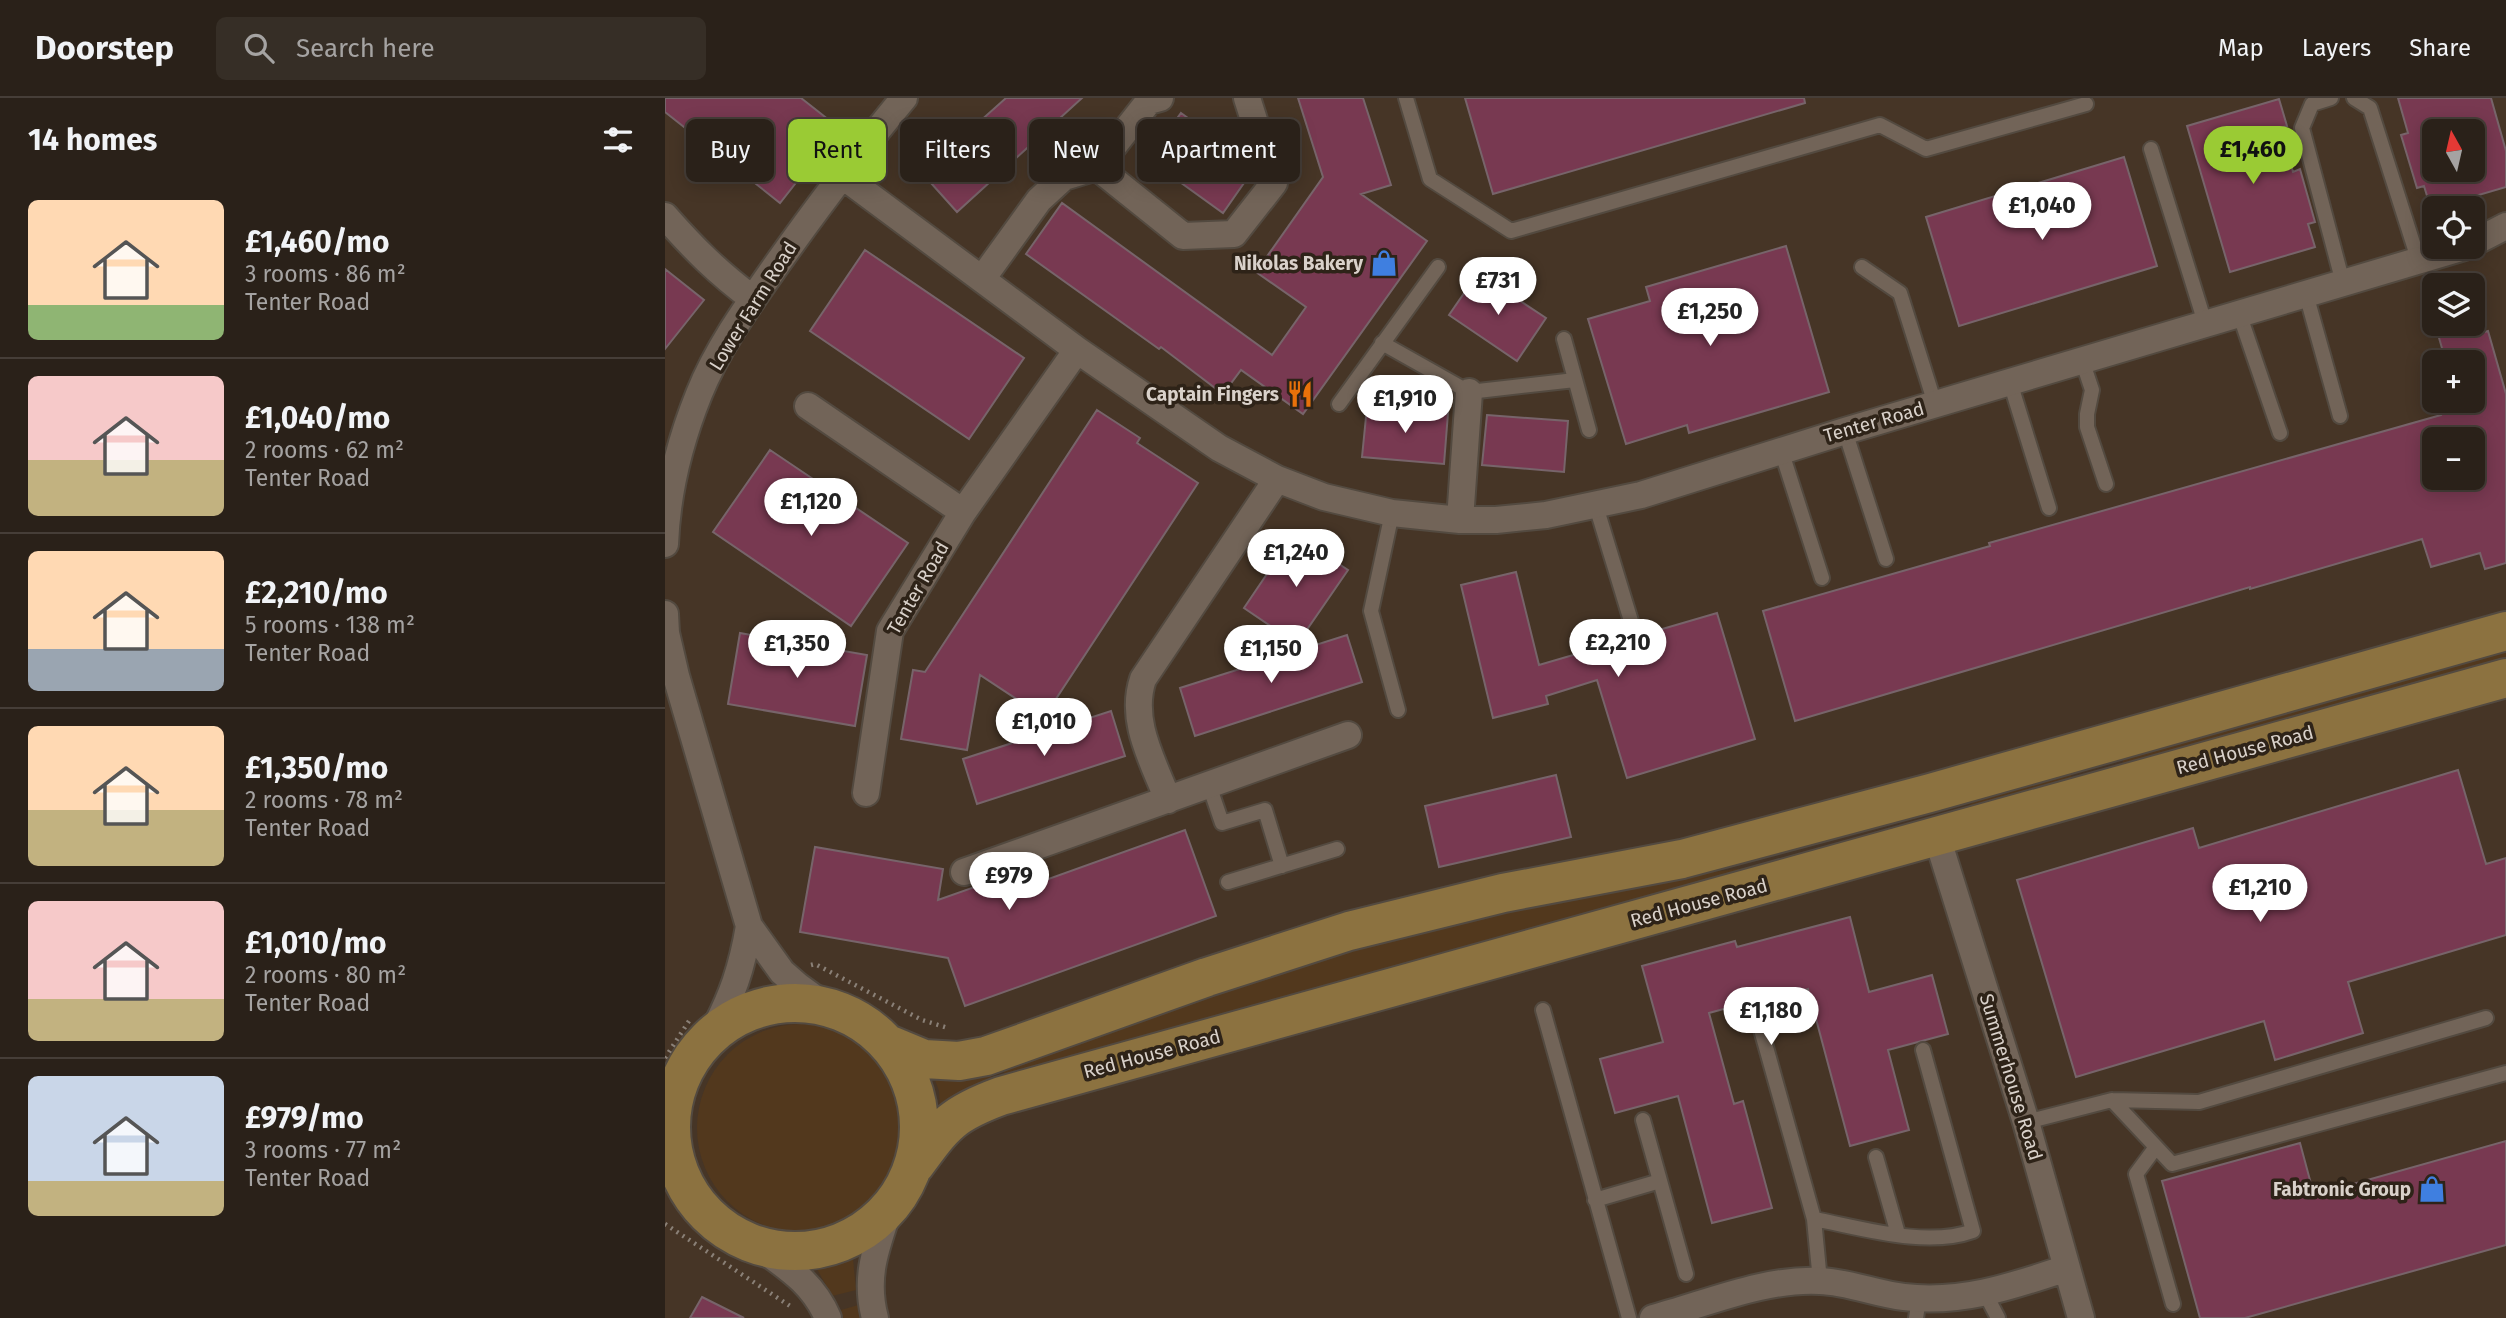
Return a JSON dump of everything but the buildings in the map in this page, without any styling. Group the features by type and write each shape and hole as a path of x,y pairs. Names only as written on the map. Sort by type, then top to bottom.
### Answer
{"main road":[{"path":"888,1044 924,1059 959,1061 986,1056 1219,973 1349,931 1503,893 1682,859 1930,793 2506,631"},
{"name":"Red House Road","path":"915,1165 944,1125 961,1113 1001,1096 2506,678"},
{"path":"1682,859 1744,857 1900,816 1920,821 1937,837"},
{"path":"803,1003 827,1006 850,1015 871,1027 888,1044 904,1065 914,1088 920,1126 915,1165 904,1188 872,1226 829,1247 782,1251 758,1246 739,1238 720,1227 705,1213 686,1186 674,1156 670,1098 697,1051 712,1034 754,1009 803,1003"},
{"path":"665,1191 705,1213"}],"street":[{"name":"Lower Farm Road","path":"886,121 904,98"},
{"path":"1123,134 1149,101 1160,98"},
{"path":"1116,182 1183,236 1234,234 1274,183 1247,98"},
{"name":"Lower Farm Road","path":"665,544 673,482 699,393 753,299 839,182"},
{"name":"Tenter Road","path":"851,182 1077,350 1219,448 1277,479 1324,497 1392,513 1460,520 1546,515 1641,495 1781,450 2428,259"},
{"path":"982,279 1039,200 1058,182"},
{"path":"665,217 717,272 753,299"},
{"path":"2485,237 2506,226"},
{"name":"Tenter Road","path":"866,793 890,631 963,512 1077,350"},
{"path":"1460,520 1469,392"},
{"path":"808,405 963,512"},
{"path":"1168,800 1141,730 1137,706 1143,679 1277,479"},
{"path":"665,626 676,676 749,926 782,972 827,1006"},
{"path":"964,872 1348,736"},
{"name":"Summerhouse Road","path":"1937,837 2026,1122 2081,1318"},
{"path":"712,1034 737,982 749,926"},
{"path":"875,1318 870,1303 871,1265 889,1209"},
{"path":"758,1246 801,1277 820,1299 828,1318"},
{"path":"1653,1318 1693,1313 1758,1288 1820,1281 1917,1308 1985,1293 2067,1268"}],"lane":[{"path":"1406,98 1430,179 1511,231 1880,125 1926,149 2086,104"},
{"path":"2331,98 2312,104 2302,128 2343,283"},
{"path":"2354,98 2369,107 2419,262"},
{"path":"2151,149 2205,323"},
{"path":"1339,404 1438,267"},
{"path":"1861,267 1900,293 1935,404"},
{"path":"2306,294 2340,416"},
{"path":"2239,313 2280,433"},
{"path":"1564,339 1589,430"},
{"path":"1382,344 1469,392 1575,380"},
{"path":"2082,360 2092,390 2087,427 2106,484"},
{"path":"2010,382 2049,508"},
{"path":"1845,431 1886,559"},
{"path":"1781,450 1822,578"},
{"path":"1596,506 1631,621"},
{"path":"1392,513 1371,611 1398,709"},
{"path":"1209,785 1222,823 1265,810 1282,866"},
{"path":"1228,882 1336,849"},
{"path":"1543,1010 1629,1318"},
{"path":"1757,1015 1814,1219 1820,1281"},
{"path":"2026,1122 2112,1100 2199,1102 2486,1018"},
{"path":"1814,1219 1934,1238 1956,1237 1973,1231 1923,1049"},
{"path":"2112,1100 2172,1164 2506,1073"},
{"path":"1643,1119 1686,1274"},
{"path":"2156,1147 2136,1174 2173,1304"},
{"path":"1876,1157 1898,1234"},
{"path":"1595,1199 1660,1181"},
{"path":"1985,1293 1998,1318"}],"path":[{"path":"815,964 922,1020 958,1028"},
{"path":"665,1224 792,1308"}],"shaded area":[{"path":"665,98 2506,98 2506,1318 665,1318"},
{"path":"2506,646 2506,664 2124,769 2122,755"},
{"path":"2068,768 2074,782 1961,812 1987,790"},
{"path":"1886,829 1887,834 1006,1079 1002,1065 1304,960 1630,882 1745,868"},
{"path":"801,1024 841,1032 874,1055 897,1088 905,1128 897,1168 874,1201 841,1224 801,1232 761,1224 728,1201 705,1168 697,1128 705,1088 728,1055 761,1032"},
{"path":"989,1069 993,1083 940,1107 939,1091 933,1075"},
{"path":"853,1259 856,1290 832,1296 817,1269"},
{"path":"858,1305 862,1318 843,1318 841,1310"}],"place":[{"name":"Nikolas Bakery","path":"1384,263"},
{"name":"Captain Fingers","path":"1300,394"},
{"name":"Fabtronic Group","path":"2432,1189"}]}
